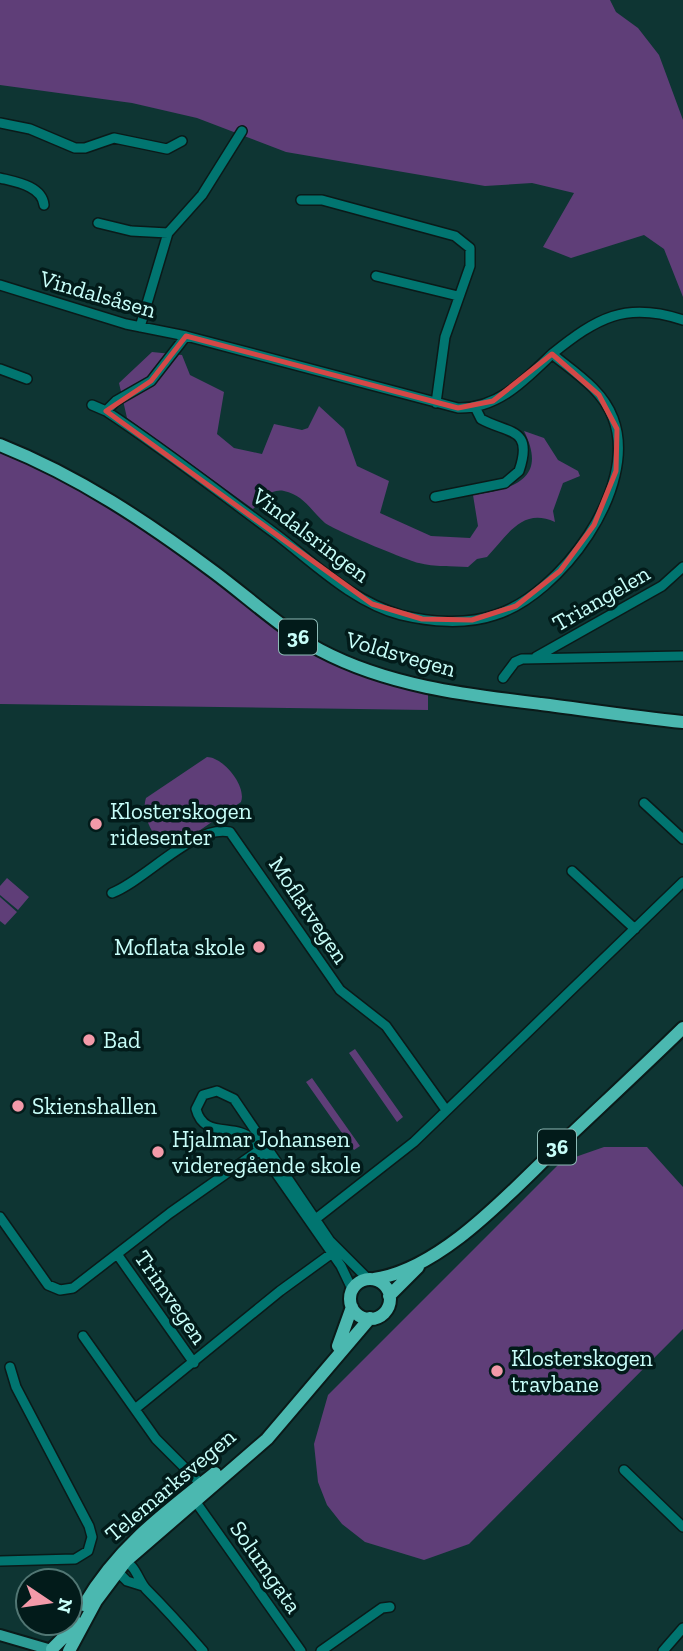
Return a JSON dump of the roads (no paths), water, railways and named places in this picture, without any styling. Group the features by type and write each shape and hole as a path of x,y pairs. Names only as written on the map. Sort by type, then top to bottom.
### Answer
{"highway":[{"name":"Voldsvegen","path":"0,445 54,468 115,504 195,558 304,641 351,664 407,682 460,693 683,722"},
{"name":"Telemarksvegen","path":"51,1650 65,1636 119,1565 257,1448 370,1318 383,1313 389,1296 426,1259 499,1202 683,1028"},
{"name":"Telemarksvegen","path":"332,1359 352,1307 352,1289 371,1279 386,1278 426,1259"},
{"path":"371,1279 386,1287 389,1296"},
{"path":"352,1307 359,1315 370,1318"},
{"name":"Telemarksvegen","path":"69,1651 119,1565"}],"main road":[{"path":"0,1635 51,1650"},
{"path":"0,1635 23,1651"}],"street":[{"path":"0,122 37,131 75,148 86,148 114,138 167,149 182,141"},
{"path":"141,327 168,233 208,188 242,131"},
{"path":"0,178 34,190 42,195 44,205"},
{"path":"301,200 336,204 461,238 470,248 472,256 445,337 436,403"},
{"path":"98,223 131,232 168,233"},
{"path":"376,276 458,296"},
{"name":"Vindalsåsen","path":"0,285 141,327 186,336"},
{"path":"106,411 116,401 151,381 186,336 458,408 475,407 501,397 586,327 609,315 650,312 683,320"},
{"name":"Vindalsringen","path":"92,405 106,411 174,458 335,580 372,604 422,619 483,618 516,606 560,571 594,525 616,471 617,429 608,406 552,354"},
{"path":"0,369 27,379"},
{"path":"435,498 505,483 519,471 523,447 518,435 509,428 481,419 475,407"},
{"name":"Triangelen","path":"534,658 662,586 683,567"},
{"name":"Triangelen","path":"503,678 514,662 534,658 683,656"},
{"path":"644,803 683,839"},
{"name":"Moflatvegen","path":"112,893 126,888 167,857 210,833 230,832 340,990 386,1026 446,1110"},
{"path":"572,871 635,929"},
{"path":"313,1221 414,1142 683,882"},
{"path":"262,1149 243,1131 205,1126 196,1113 200,1098 212,1091 228,1094 262,1149 334,1252 350,1280 352,1289"},
{"path":"0,1217 48,1285 61,1290 73,1289 262,1149"},
{"path":"334,1252 371,1279"},
{"path":"135,1409 280,1291 334,1252"},
{"name":"Trimvegen","path":"117,1254 194,1363"},
{"path":"83,1336 161,1446 198,1482"},
{"path":"0,1561 75,1559 88,1551 92,1537 89,1526 16,1387 10,1367"},
{"path":"624,1470 683,1527"},
{"name":"Solumgata","path":"198,1505 301,1651"},
{"path":"119,1565 127,1581 143,1586"},
{"path":"119,1565 135,1570 143,1586 174,1614 203,1651"},
{"path":"321,1651 383,1608 390,1607"},
{"path":"663,1651 683,1628"}],"place":[{"name":"Klosterskogen ridesenter","path":"96,824"},
{"name":"Moflata skole","path":"259,947"},
{"name":"Bad","path":"89,1040"},
{"name":"Skienshallen","path":"18,1106"},
{"name":"Hjalmar Johansen videregående skole","path":"158,1152"},
{"name":"Klosterskogen travbane","path":"497,1371"}]}
